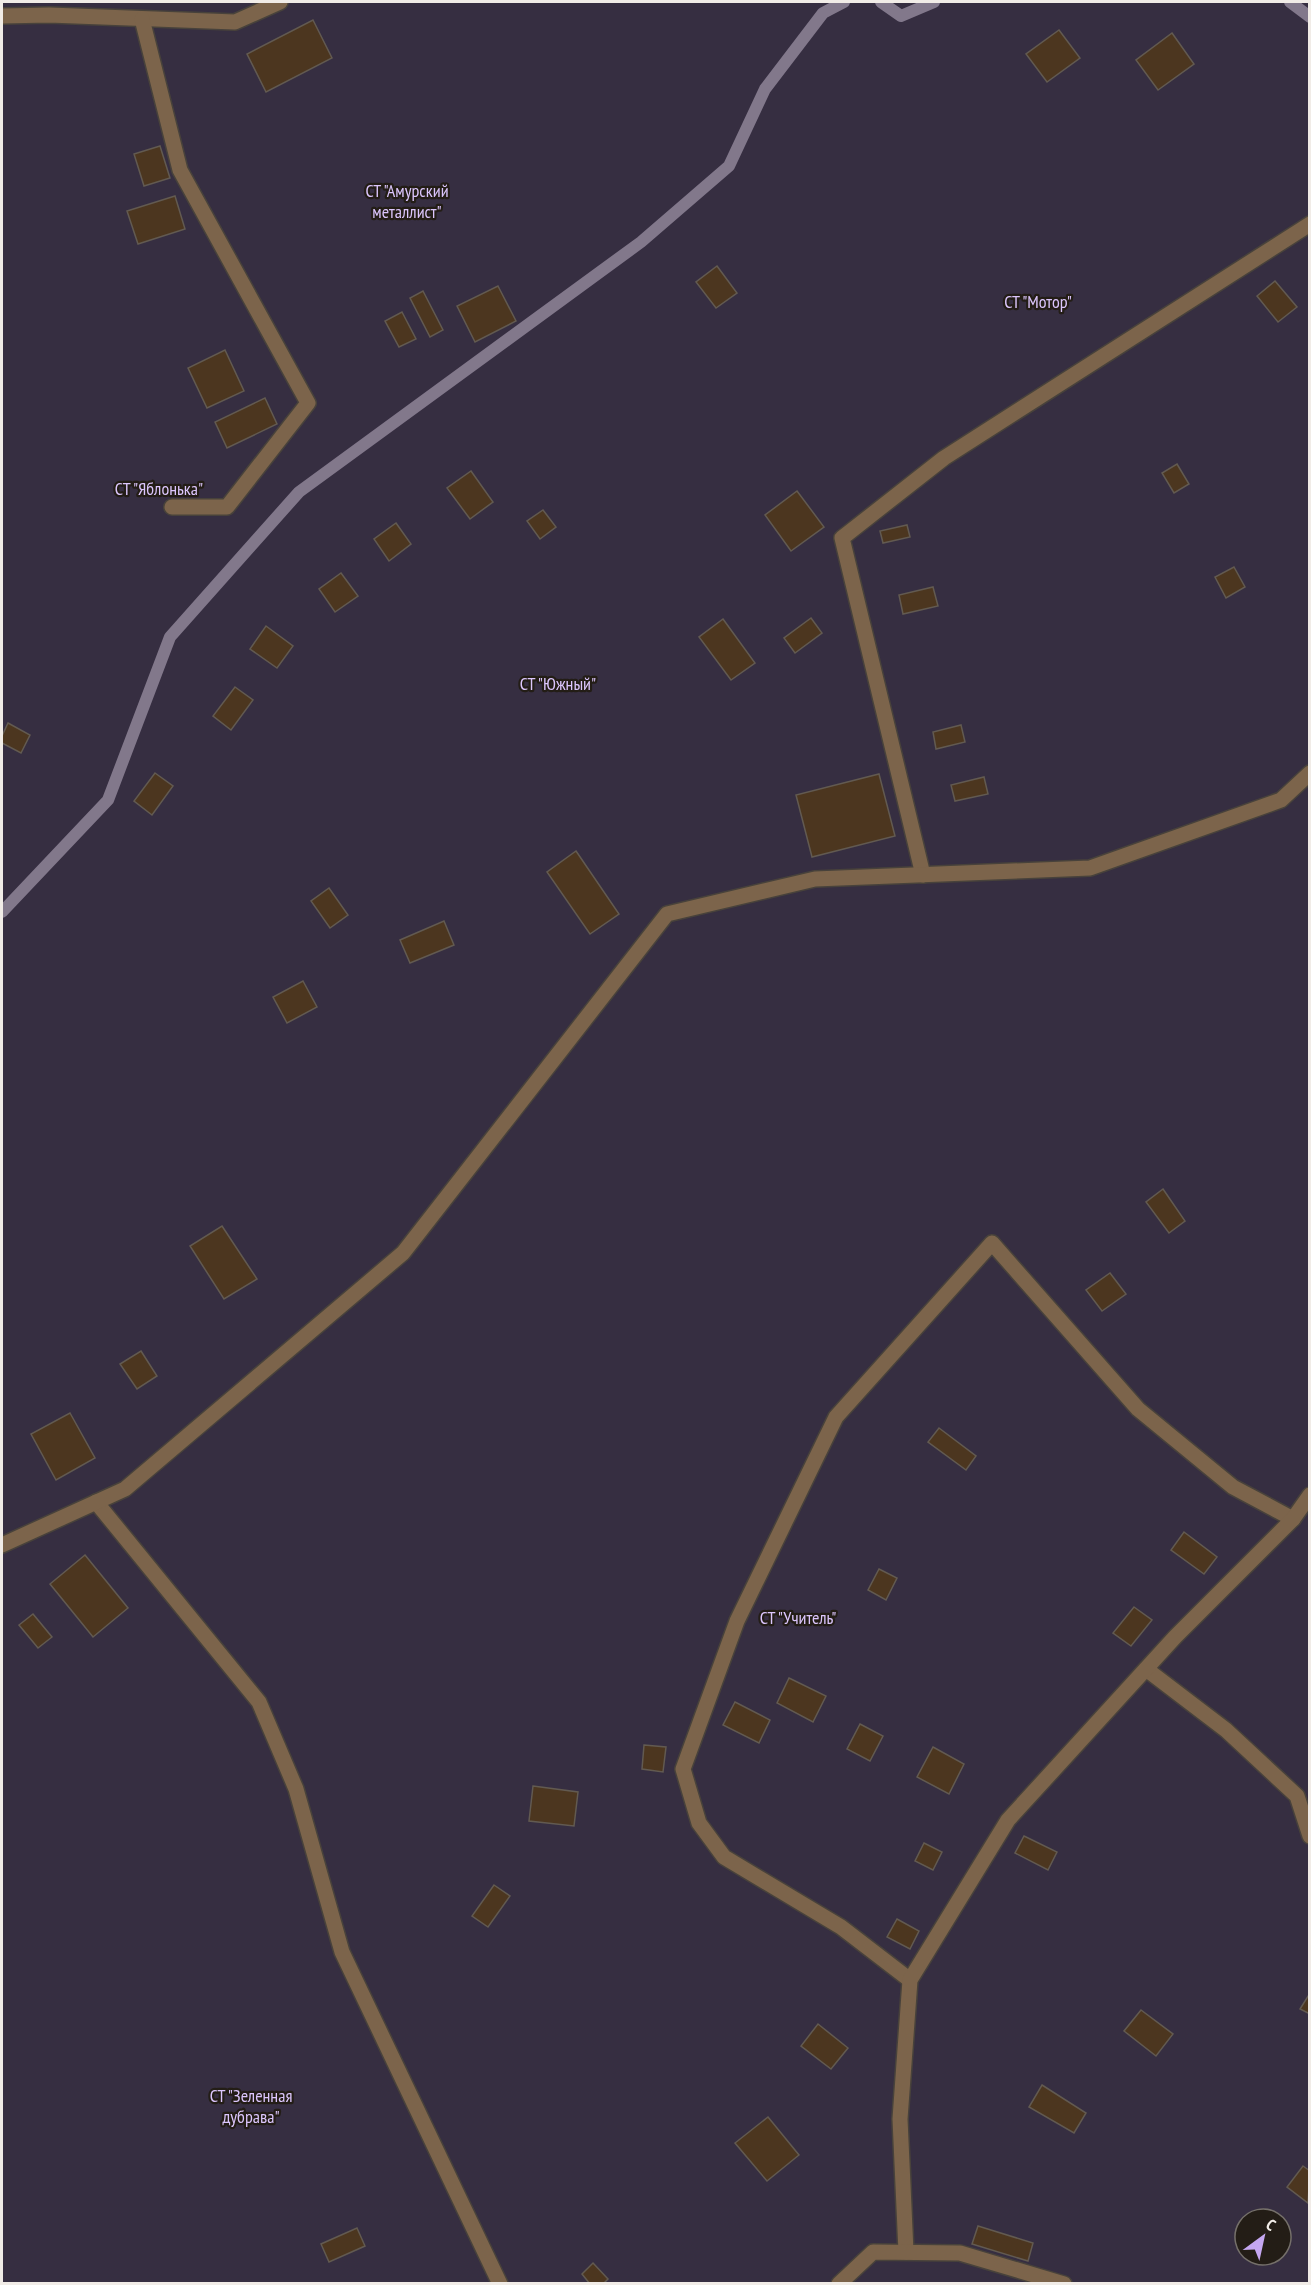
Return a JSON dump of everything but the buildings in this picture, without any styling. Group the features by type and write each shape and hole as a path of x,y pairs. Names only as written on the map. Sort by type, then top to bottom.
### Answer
{"street":[{"path":"2,16 235,22 280,2"},
{"path":"142,19 180,170 308,403 227,507 172,507"},
{"path":"923,875 842,538 944,458 1310,225"},
{"path":"2,1545 125,1489 403,1253 667,914 815,879 1090,868 1281,800 1310,773"},
{"path":"910,1980 841,1927 724,1857 699,1823 683,1769 737,1621 836,1417 992,1243 1138,1409 1233,1486 1293,1519"},
{"path":"906,2252 900,2120 910,1980 1008,1820 1146,1669 1293,1519 1308,1500"},
{"path":"96,1502 259,1702 296,1789 342,1952 500,2283"},
{"path":"1146,1669 1226,1730 1297,1796 1310,1836"},
{"path":"839,2283 873,2252 960,2253 1064,2283"}],"green space":[{"path":"2,2 1309,2 1309,2283 2,2283"}],"waterway":[{"path":"2,912 108,800 170,637 299,492 641,242 729,166 765,89 823,13 844,2"},
{"path":"881,2 901,16 934,2"},
{"path":"1290,2 1310,17"}],"park label":[{"name":"СТ \"Амурский металлист\"","path":"407,201"},
{"name":"СТ \"Мотор\"","path":"1038,302"},
{"name":"СТ \"Яблонька\"","path":"159,489"},
{"name":"СТ \"Южный\"","path":"558,684"},
{"name":"СТ \"Учитель\"","path":"798,1618"},
{"name":"СТ \"Зеленная дубрава\"","path":"251,2106"}]}
